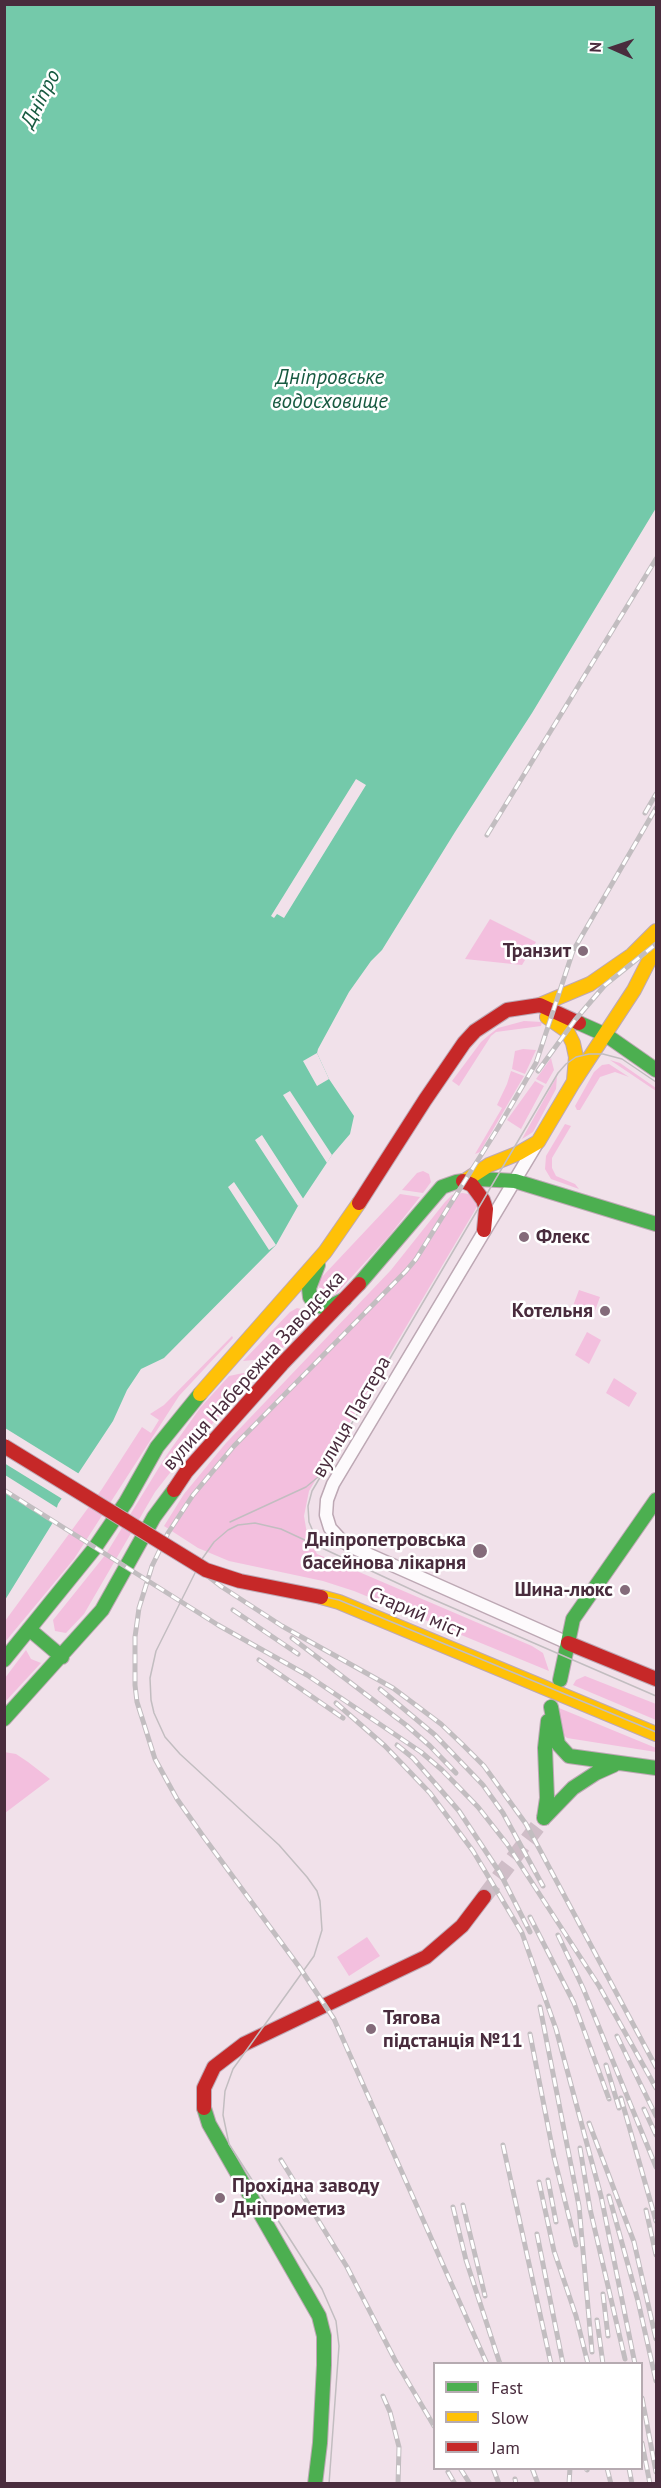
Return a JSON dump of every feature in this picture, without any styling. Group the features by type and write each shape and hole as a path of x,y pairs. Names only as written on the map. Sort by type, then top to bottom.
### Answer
{"main road":[{"path":"507,1010 540,1005 599,979 632,955 657,931"},
{"path":"464,1182 489,1165 519,1153 538,1142 573,1083 634,990 657,947"},
{"path":"540,1005 606,1035 657,1070"},
{"path":"507,1010 540,1014 555,1021 567,1031 576,1057 573,1083"},
{"name":"вулиця Набережна Заводська","path":"4,1660 94,1549 126,1502 157,1447 176,1421 325,1252 377,1178 464,1042 487,1022 507,1010"},
{"path":"464,1182 486,1179 514,1180 657,1224"},
{"path":"464,1182 472,1185 483,1200 486,1209 484,1230"},
{"name":"вулиця Набережна Заводська","path":"4,1719 102,1610 154,1517 186,1472 282,1365 347,1299 442,1187 464,1182"},
{"path":"325,1252 310,1281 310,1297 314,1303 322,1307 347,1299"},
{"name":"Старий міст","path":"4,1446 206,1570 230,1579 339,1602 657,1734"},
{"path":"560,1680 573,1619 657,1500"},
{"path":"29,1629 62,1656"},
{"name":"вулиця Пастера","path":"568,1643 657,1679"},
{"path":"617,1764 596,1773 573,1788 544,1818 547,1798 545,1748 551,1707 555,1735 563,1751 579,1759 657,1768"},
{"path":"315,2484 320,2443 324,2365 324,2336 319,2316 209,2124 204,2112 204,2088 214,2067 244,2044 426,1957 462,1926 484,1897"}],"street":[{"name":"вулиця Пастера","path":"538,1142 333,1484 327,1500 326,1515 330,1528 341,1540 354,1548 568,1643"}],"shaded area":[{"path":"490,919 536,942 522,965 465,959"},
{"path":"524,1021 542,1022 541,1026 496,1032 491,1036 459,1086 452,1081 481,1042 489,1035 498,1028"},
{"path":"536,1050 525,1074 512,1069 515,1051"},
{"path":"551,1058 554,1070 546,1084 536,1079"},
{"path":"610,1060 620,1063 656,1088 656,1091"},
{"path":"609,1064 629,1077 615,1072 600,1077 580,1110 577,1110 575,1106 594,1072 602,1065"},
{"path":"511,1071 524,1076 480,1152 475,1154 502,1108 497,1105"},
{"path":"557,1076 556,1089 533,1132 522,1139"},
{"path":"535,1081 544,1086 521,1129 507,1120"},
{"path":"565,1124 571,1126 552,1158 552,1168 556,1176 575,1184 579,1189 551,1179 545,1169 546,1156"},
{"path":"423,1171 429,1174 431,1182 423,1193 402,1190 417,1173"},
{"path":"400,1194 420,1197 389,1236 337,1293 329,1297 321,1294 318,1282 320,1279"},
{"path":"469,1194 478,1205 309,1491 304,1516 307,1534 317,1554 532,1646 543,1653 549,1671 354,1591 323,1581 229,1561 198,1548 164,1526 184,1494 226,1443 391,1270 445,1202 452,1195"},
{"path":"579,1290 600,1297 592,1319 571,1311"},
{"path":"297,1308 305,1310 307,1322 273,1358 243,1361 290,1312"},
{"path":"587,1332 601,1340 589,1364 575,1355"},
{"path":"232,1336 233,1338 179,1396 74,1559 5,1642 5,1621 102,1489 142,1427 151,1433 159,1420 150,1414 164,1405"},
{"path":"262,1369 184,1455 155,1492 84,1614 66,1633 55,1631 53,1620 106,1554 166,1456 200,1408 229,1376"},
{"path":"614,1378 637,1393 629,1407 606,1393"},
{"path":"26,1650 31,1659 41,1663 5,1702 5,1678"},
{"path":"585,1676 656,1704 656,1720 573,1685 576,1680"},
{"path":"559,1708 656,1748 656,1752 567,1738 560,1732"},
{"path":"4,1752 16,1754 50,1779 5,1813"},
{"path":"367,1937 380,1956 349,1976 337,1957"}],"water":[{"name":"Дніпровське водосховище","path":"5,5 656,5 656,508 532,713 382,950 371,961 349,992 318,1049 317,1053 329,1079 354,1116 350,1134 332,1155 298,1206 276,1245 164,1358 141,1369 127,1390 113,1421 58,1504 52,1524 5,1600"}],"pier":[{"path":"356,779 366,785 284,918 277,914 274,918 271,916"},
{"path":"317,1053 329,1079 317,1086 303,1061"},
{"path":"290,1091 332,1155 327,1163 283,1095"},
{"path":"262,1135 304,1200 298,1206 255,1140"},
{"path":"234,1182 276,1245 269,1250 228,1187"},
{"path":"5,1428 81,1475 64,1500 4,1463"},
{"path":"5,1475 59,1509 55,1524 5,1493"}],"tunnel":[{"path":"484,1897 544,1818"}],"tram line":[{"path":"325,1547 315,1536 309,1522 308,1506 312,1491 558,1073 576,1057 603,1054 622,1059 656,1082"},
{"path":"4,1442 207,1567 231,1576 339,1600 656,1732"},
{"path":"230,1522 306,1487 323,1473"},
{"path":"329,2484 339,2346 336,2321 322,2289 229,2144 223,2115 225,2091 233,2069 314,1956 322,1930 320,1901 317,1891 307,1877 279,1845 180,1754 165,1737 151,1700 150,1678 156,1651 202,1559 214,1542 238,1525 255,1523 281,1529 423,1595 656,1696"}],"railway":[{"path":"487,835 656,559"},
{"path":"645,813 656,794"},
{"path":"486,2362 334,2019 300,1968 177,1799 155,1759 137,1702 135,1637 139,1608 152,1566 168,1533 193,1495 234,1446 416,1259 536,1063 573,951 656,808"},
{"path":"538,1071 575,1020 605,985 656,944"},
{"path":"4,1446 192,1564 222,1587 282,1626 393,1688 441,1724 462,1744 484,1766 526,1824 656,2067"},
{"path":"4,1490 218,1625 307,1675 421,1752 442,1770 478,1807 507,1844 599,1986 656,2088"},
{"path":"233,1610 298,1654"},
{"path":"292,1638 406,1725 456,1773"},
{"path":"259,1660 343,1718"},
{"path":"380,1689 435,1735 483,1785 503,1813 543,1886"},
{"path":"336,1703 385,1746 430,1793 473,1851 522,1933 556,2029 601,2196 635,2362"},
{"path":"397,1745 413,1758 459,1811 500,1873 530,1932"},
{"path":"530,1917 574,2003 609,2099"},
{"path":"558,1935 583,1988 656,2167"},
{"path":"540,2007 579,2206 592,2352"},
{"path":"530,2034 554,2157 576,2245"},
{"path":"617,2036 656,2116"},
{"path":"606,2065 619,2108"},
{"path":"621,2098 656,2221"},
{"path":"644,2109 656,2135"},
{"path":"589,2123 634,2242 656,2339"},
{"path":"503,2145 551,2362"},
{"path":"580,2148 590,2209 625,2359"},
{"path":"281,2160 347,2267 395,2360 433,2424"},
{"path":"548,2180 556,2222"},
{"path":"539,2182 554,2251 576,2316 588,2362"},
{"path":"609,2196 638,2301 656,2381"},
{"path":"463,2205 485,2296"},
{"path":"453,2207 466,2260 499,2362"},
{"path":"646,2210 656,2255"},
{"path":"537,2234 563,2362"},
{"path":"603,2294 608,2336"},
{"path":"597,2320 603,2362"},
{"path":"383,2396 390,2412 399,2447 398,2484"},
{"path":"643,2403 656,2472"},
{"path":"643,2448 650,2484"},
{"path":"461,2470 470,2484"},
{"path":"494,2470 499,2484"},
{"path":"533,2470 538,2484"},
{"path":"569,2484 570,2470"},
{"path":"608,2470 611,2484"},
{"path":"629,2470 632,2484"},
{"path":"448,2472 455,2484"},
{"path":"515,2479 516,2484"}],"traffic: fast":[{"path":"579,1023 606,1035 656,1070"},
{"path":"359,1284 442,1187 456,1182 479,1179 515,1181 656,1224"},
{"path":"318,1265 309,1288 310,1297 314,1303 322,1307 331,1306 345,1299"},
{"path":"4,1660 94,1549 126,1502 157,1447 200,1394"},
{"path":"4,1719 102,1610 154,1517 174,1490"},
{"path":"560,1680 573,1619 656,1500"},
{"path":"29,1629 62,1657"},
{"path":"551,1707 558,1744 569,1756 656,1768"},
{"path":"544,1818 547,1798 545,1748 548,1721"},
{"path":"545,1817 573,1788 596,1773 614,1765"},
{"path":"204,2108 209,2124 319,2316 324,2336 324,2365 320,2443 315,2484"}],"traffic: slow":[{"path":"540,1005 590,984 632,955 656,931"},
{"path":"466,1180 489,1165 519,1153 538,1142 573,1083 634,990 656,947"},
{"path":"547,1017 567,1031 573,1043 576,1057 574,1080"},
{"path":"200,1394 325,1252 359,1203"},
{"path":"321,1597 339,1602 656,1734"}],"traffic: jam":[{"path":"359,1203 425,1100 464,1043 475,1031 507,1010 540,1005 579,1023"},
{"path":"463,1181 472,1185 483,1200 486,1209 484,1230"},
{"path":"174,1490 186,1472 282,1364 359,1284"},
{"path":"4,1446 206,1570 240,1581 321,1597"},
{"path":"568,1643 656,1679"},
{"path":"204,2108 204,2088 214,2067 244,2044 426,1957 462,1926 484,1897"}],"place":[{"name":"Транзит","path":"583,951"},
{"name":"Флекс","path":"524,1237"},
{"name":"Котельня","path":"605,1311"},
{"name":"Дніпропетровська басейнова лікарня","path":"480,1551"},
{"name":"Шина-люкс","path":"625,1590"},
{"name":"Тягова пiдстанцiя №11","path":"371,2029"},
{"name":"Прохідна заводу Дніпрометиз","path":"220,2198"}],"water label":[{"name":"Дніпро","path":"41,99"}]}
